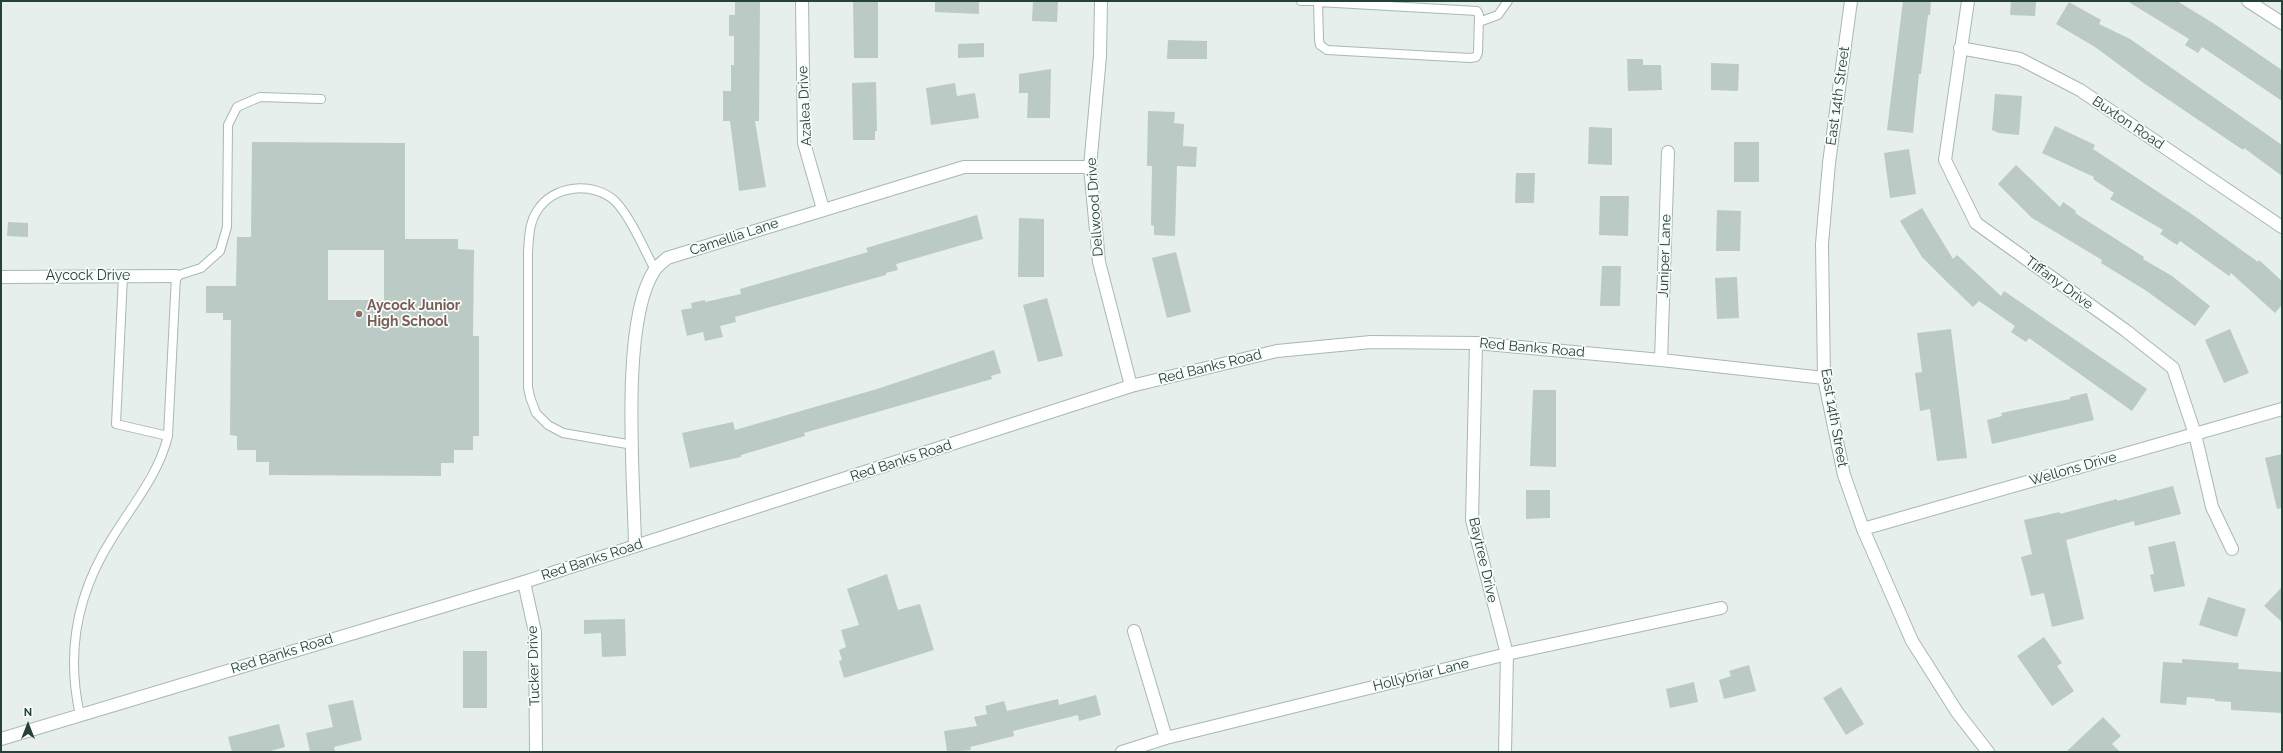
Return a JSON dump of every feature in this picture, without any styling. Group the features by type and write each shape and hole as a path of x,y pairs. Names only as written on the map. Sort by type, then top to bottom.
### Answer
{"street":[{"name":"Azalea Drive","path":"802,1 804,143 823,209"},
{"name":"Dellwood Drive","path":"1101,1 1100,56 1090,167 1099,262 1131,386"},
{"name":"East 14th Street","path":"1851,1 1829,163 1822,244 1824,378 1844,475 1863,529 1912,641 1957,712 1988,752"},
{"name":"Tiffany Drive","path":"1968,1 1945,160 1976,223 2124,330 2173,368 2194,434 2212,507 2232,549"},
{"path":"2248,1 2282,23"},
{"name":"Buxton Road","path":"1960,48 2020,59 2080,90 2282,227"},
{"name":"Juniper Lane","path":"1661,360 1668,152"},
{"name":"Camellia Lane","path":"635,546 633,445 634,352 638,320 645,290 654,270 667,258 964,167 1090,167"},
{"name":"Aycock Drive","path":"1,277 176,276"},
{"name":"Red Banks Road","path":"1,739 524,582 1131,386 1277,351 1371,342 1476,343 1661,360 1824,378"},
{"name":"Baytree Drive","path":"1476,343 1472,520 1507,654 1505,752"},
{"name":"Wellons Drive","path":"1863,529 2282,409"},
{"name":"Tucker Drive","path":"524,582 535,632 536,752"},
{"name":"Hollybriar Lane","path":"1122,752 1166,738 1507,654 1721,608"},
{"path":"1134,631 1166,738"}],"lane":[{"path":"1301,1 1318,1 1472,10 1479,15 1478,53 1476,57 1470,58 1327,50 1320,45 1319,40 1318,1"},
{"path":"1479,22 1498,15 1508,1"},
{"path":"80,715 73,675 73,653 80,610 97,567 110,541 152,478 162,458 168,436 176,276 200,268 220,251 226,227 228,125 237,107 260,97 321,99"},
{"path":"633,445 563,433 548,425 536,413 532,405 528,376 528,252 529,235 534,217 547,200 558,193 575,189 600,191 622,210 654,270"},
{"path":"123,276 116,424 168,436"}],"building":[{"path":"735,1 760,1 759,121 755,121 766,187 739,191 730,121 723,121 723,91 731,91 731,65 734,65 734,36 729,36 729,15 735,15"},
{"path":"853,1 878,1 878,58 854,58"},
{"path":"935,1 979,1 979,14 935,12"},
{"path":"1033,1 1058,1 1057,22 1032,21"},
{"path":"1903,1 1931,1 1921,74 1919,74 1913,133 1887,130"},
{"path":"2011,1 2036,1 2035,16 2010,15"},
{"path":"2127,1 2177,1 2213,23 2282,70 2282,101 2202,47 2198,53 2185,45 2189,39"},
{"path":"2069,2 2101,20 2099,24 2130,39 2282,145 2282,176 2244,148 2243,150 2145,84 2095,47 2056,24"},
{"path":"1168,40 1207,41 1207,59 1167,59"},
{"path":"984,43 984,57 958,58 958,44"},
{"path":"1627,59 1643,59 1643,65 1661,65 1662,90 1628,91"},
{"path":"1711,63 1739,64 1738,91 1711,90"},
{"path":"1051,69 1050,118 1027,118 1028,93 1019,93 1019,74"},
{"path":"876,82 877,131 875,131 875,140 853,140 852,83"},
{"path":"955,83 957,96 975,93 979,118 931,125 926,88"},
{"path":"1995,94 2022,96 2019,135 1999,133 1992,130"},
{"path":"1148,111 1175,112 1174,123 1184,124 1183,146 1197,147 1196,167 1177,166 1175,236 1154,235 1154,226 1151,225 1152,166 1147,166"},
{"path":"2055,126 2095,145 2093,149 2193,215 2258,262 2259,260 2282,281 2282,305 2275,313 2231,273 2229,276 2180,241 2177,245 2160,234 2163,230 2110,199 2114,193 2093,179 2094,177 2042,153"},
{"path":"1589,127 1612,128 1612,165 1588,164"},
{"path":"252,142 405,143 405,239 458,239 458,249 474,250 473,336 479,336 479,436 473,436 473,450 454,450 454,463 441,463 441,476 269,475 269,462 256,462 256,450 237,450 237,436 230,435 231,320 223,320 223,313 206,313 206,286 236,286 237,237 251,237","holes":["328,250 384,250 384,300 328,300"]},
{"path":"1734,142 1759,142 1759,182 1734,182"},
{"path":"1909,149 1916,194 1890,198 1884,153"},
{"path":"2016,165 2060,207 2063,202 2076,211 2075,213 2144,257 2143,259 2172,276 2210,306 2195,326 2145,290 2101,263 2102,260 2032,218 1998,184"},
{"path":"1516,173 1535,173 1534,203 1515,203"},
{"path":"1600,196 1629,196 1628,236 1599,235"},
{"path":"1922,208 1953,259 1957,255 2001,296 2004,291 2147,389 2132,411 2029,338 2026,342 2011,332 2015,326 1979,301 1973,307 1950,285 1922,257 1900,221"},
{"path":"1717,210 1741,211 1740,251 1716,251"},
{"path":"977,215 983,239 896,264 898,270 886,273 886,275 735,317 736,322 720,326 723,337 705,341 703,332 687,336 681,310 692,308 691,303 705,300 705,302 741,294 740,289 868,252 866,248"},
{"path":"1019,218 1044,219 1044,277 1018,277"},
{"path":"8,222 28,223 28,237 7,236"},
{"path":"1176,252 1191,312 1167,318 1152,258"},
{"path":"1602,266 1621,266 1620,306 1600,306"},
{"path":"1737,277 1739,318 1717,319 1715,278"},
{"path":"1047,298 1063,356 1038,362 1023,305"},
{"path":"1951,329 1967,458 1937,461 1930,409 1920,411 1915,373 1922,372 1917,333"},
{"path":"2230,329 2249,373 2224,383 2205,340"},
{"path":"994,350 1001,373 991,376 992,379 804,433 805,436 741,455 741,457 690,468 682,433 733,422 735,430 877,389"},
{"path":"1533,390 1556,390 1556,467 1530,466"},
{"path":"2087,393 2094,420 1992,444 1987,420 2002,416 2001,413 2070,399 2070,397"},
{"path":"2282,454 2282,508 2277,509 2265,458"},
{"path":"2173,486 2181,514 2135,526 2134,521 2066,540 2084,619 2052,627 2044,593 2031,596 2021,557 2032,554 2024,520 2060,512 2060,514 2117,499 2117,501"},
{"path":"1526,490 1550,490 1550,518 1526,519"},
{"path":"2175,541 2185,586 2154,592 2150,575 2154,574 2148,547"},
{"path":"887,574 898,610 920,604 934,650 844,678 839,661 842,660 839,650 846,647 841,630 859,625 847,589"},
{"path":"2282,587 2282,622 2264,606"},
{"path":"2208,597 2246,609 2237,637 2199,625"},
{"path":"625,619 626,656 602,657 601,633 584,634 584,620"},
{"path":"2044,637 2062,663 2057,666 2074,691 2052,706 2017,656"},
{"path":"463,651 487,651 487,708 463,708"},
{"path":"2182,659 2239,663 2238,669 2282,672 2282,713 2231,710 2231,702 2215,701 2215,699 2187,697 2186,705 2160,703 2163,662 2182,663"},
{"path":"1749,665 1756,691 1724,699 1719,680 1731,676 1729,671"},
{"path":"1694,682 1698,702 1670,708 1666,689"},
{"path":"1841,687 1864,724 1846,735 1823,698"},
{"path":"1096,695 1101,715 1079,721 1078,715 1013,731 1014,736 970,747 971,750 947,752 944,731 977,726 974,717 987,714 985,706 1004,701 1007,711 1058,699 1059,705"},
{"path":"353,700 362,740 334,747 335,752 310,752 306,733 333,727 328,705"},
{"path":"2103,717 2121,736 2112,744 2120,752 2066,752"},
{"path":"279,724 285,747 267,752 232,752 228,737"}],"place":[{"name":"Aycock Junior High School","path":"359,314"}]}
